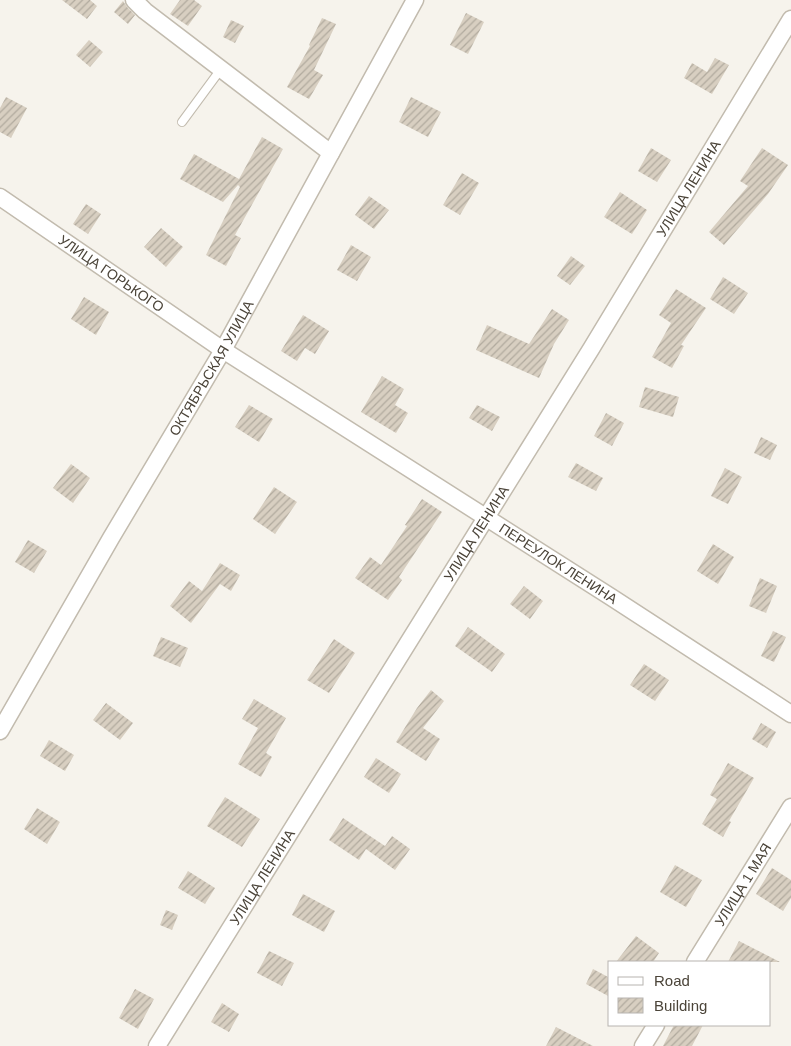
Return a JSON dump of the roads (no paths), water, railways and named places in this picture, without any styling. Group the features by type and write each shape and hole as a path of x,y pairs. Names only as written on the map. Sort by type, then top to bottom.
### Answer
{"street":[{"path":"134,0 145,11 331,153"},
{"name":"ОКТЯБРЬСКАЯ УЛИЦА","path":"0,731 111,538 223,350 415,0"},
{"name":"УЛИЦА ЛЕНИНА","path":"157,1046 591,349 791,19"},
{"name":"УЛИЦА ГОРЬКОГО","path":"0,197 223,350"},
{"name":"ПЕРЕУЛОК ЛЕНИНА","path":"223,350 791,714"},
{"name":"УЛИЦА 1 МАЯ","path":"696,961 791,808"},
{"path":"643,1046 655,1026"}],"lane":[{"path":"182,122 221,69"}]}
